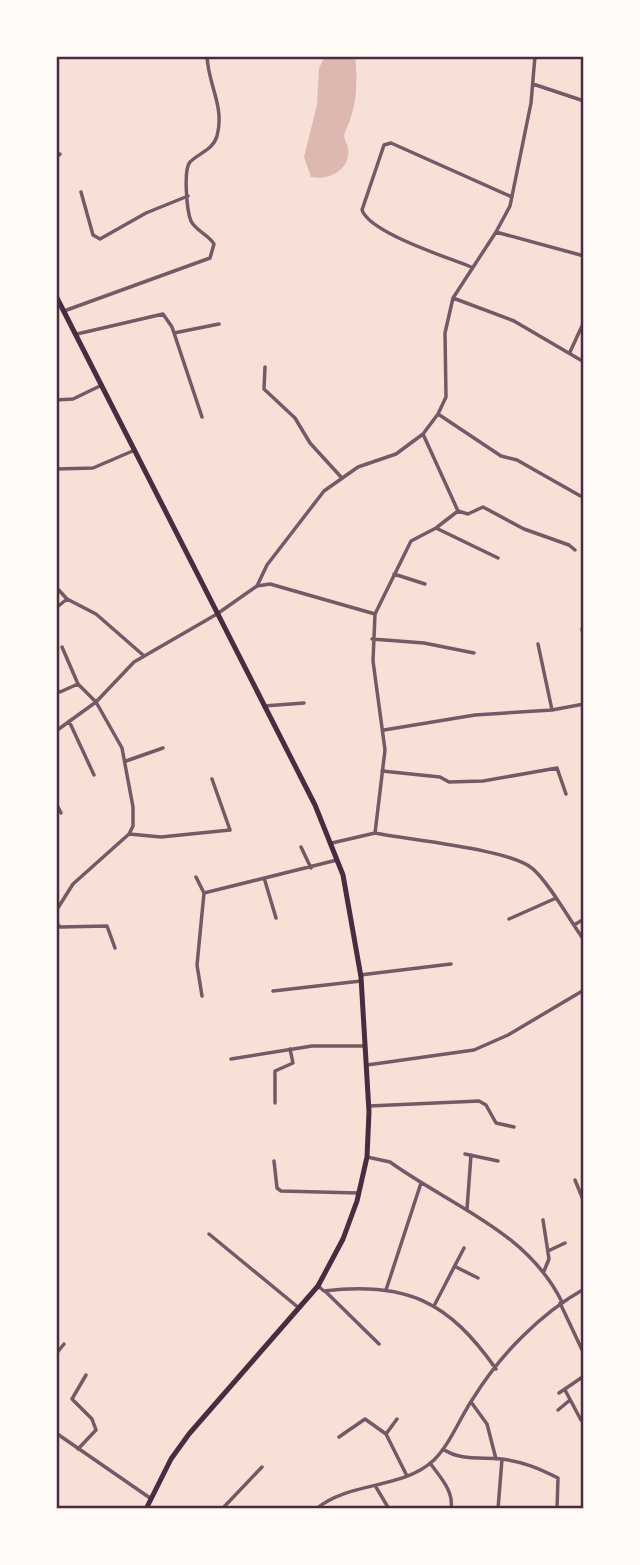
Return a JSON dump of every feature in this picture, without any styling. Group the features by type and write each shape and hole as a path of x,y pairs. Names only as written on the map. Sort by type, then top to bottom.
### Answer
{"main road":[{"path":"56,296 332,843 352,911 367,1066 367,1157 343,1239 318,1286 189,1434 171,1459 146,1509"}],"street":[{"path":"64,311 210,258 214,244 190,218 187,167 209,148 217,136 220,103 208,73 207,56"},
{"path":"257,586 267,565 324,491 358,467 396,454 423,433 438,414 446,397 444,333 453,298 496,232 512,197 533,85 535,56"},
{"path":"533,85 584,101"},
{"path":"471,267 383,229 366,218 362,210 384,145 391,143 512,197"},
{"path":"81,192 93,235 100,239 146,213 188,196"},
{"path":"496,232 584,256"},
{"path":"453,298 514,321 584,362"},
{"path":"77,334 163,314 174,333 202,417"},
{"path":"174,333 219,324"},
{"path":"570,352 582,330"},
{"path":"265,367 264,389 295,418 310,443 341,477"},
{"path":"56,400 73,399 103,385"},
{"path":"438,414 501,456 517,460 584,498"},
{"path":"423,433 458,510 468,514 483,507 524,529 569,545 575,550"},
{"path":"56,469 93,468 135,450"},
{"path":"375,833 384,730 376,686 372,639 374,614 411,541 436,528 458,510"},
{"path":"436,528 498,558"},
{"path":"394,574 425,584"},
{"path":"56,731 96,702 143,655 217,614 257,586 270,584 374,614"},
{"path":"56,587 67,599 96,614 143,655"},
{"path":"56,608 67,599"},
{"path":"582,629 584,637"},
{"path":"372,639 424,643 474,653"},
{"path":"538,644 552,710"},
{"path":"56,911 73,884 129,834 133,826 126,761 96,702 78,684 62,648"},
{"path":"56,690 60,692 78,684"},
{"path":"264,706 304,704"},
{"path":"384,730 475,715 552,710 584,704"},
{"path":"69,721 94,775"},
{"path":"126,761 163,748"},
{"path":"382,771 440,777 449,782 482,781 557,768 566,794"},
{"path":"129,834 161,837 230,830 212,779"},
{"path":"56,803 61,813"},
{"path":"332,843 375,833 485,851 521,861 536,871 584,940"},
{"path":"301,847 311,868"},
{"path":"204,893 265,881 337,860"},
{"path":"196,877 204,893 198,941 202,996"},
{"path":"265,881 276,918"},
{"path":"509,919 554,899"},
{"path":"573,925 584,919"},
{"path":"56,922 60,927 74,929 107,926 115,948"},
{"path":"273,991 451,964"},
{"path":"367,1066 474,1050 508,1035 584,990"},
{"path":"231,1059 290,1049 365,1046"},
{"path":"275,1103 275,1071 293,1063 290,1049"},
{"path":"369,1106 483,1101 496,1123 514,1127"},
{"path":"465,1154 498,1161"},
{"path":"467,1209 471,1156"},
{"path":"367,1157 390,1162 513,1241 544,1271 584,1354"},
{"path":"274,1161 277,1188 281,1191 358,1193"},
{"path":"575,1180 584,1202"},
{"path":"386,1290 421,1184"},
{"path":"543,1220 548,1251 544,1271"},
{"path":"209,1234 299,1308"},
{"path":"548,1251 565,1243"},
{"path":"435,1304 464,1248"},
{"path":"456,1266 478,1278"},
{"path":"318,1286 379,1344"},
{"path":"316,1509 332,1497 407,1476 430,1463 443,1449 471,1402 526,1334 561,1302 584,1289"},
{"path":"324,1291 386,1290 435,1304 474,1340 496,1369"},
{"path":"56,1354 64,1344"},
{"path":"78,1449 96,1430 97,1425 72,1399 86,1375"},
{"path":"559,1393 584,1376"},
{"path":"565,1390 581,1420"},
{"path":"558,1410 570,1400"},
{"path":"471,1402 487,1424 496,1459"},
{"path":"339,1437 365,1419 386,1434 407,1476"},
{"path":"386,1434 397,1419"},
{"path":"56,1433 150,1498"},
{"path":"443,1449 451,1455 502,1459 531,1465 558,1478 557,1509"},
{"path":"498,1509 502,1459"},
{"path":"430,1463 447,1489 452,1501 451,1509"},
{"path":"222,1509 262,1467"},
{"path":"375,1486 389,1509"}],"shaded area":[{"path":"325,56 355,56 356,86 352,114 344,134 348,148 346,162 338,172 318,178 311,177 304,157 317,105 319,68"}]}
